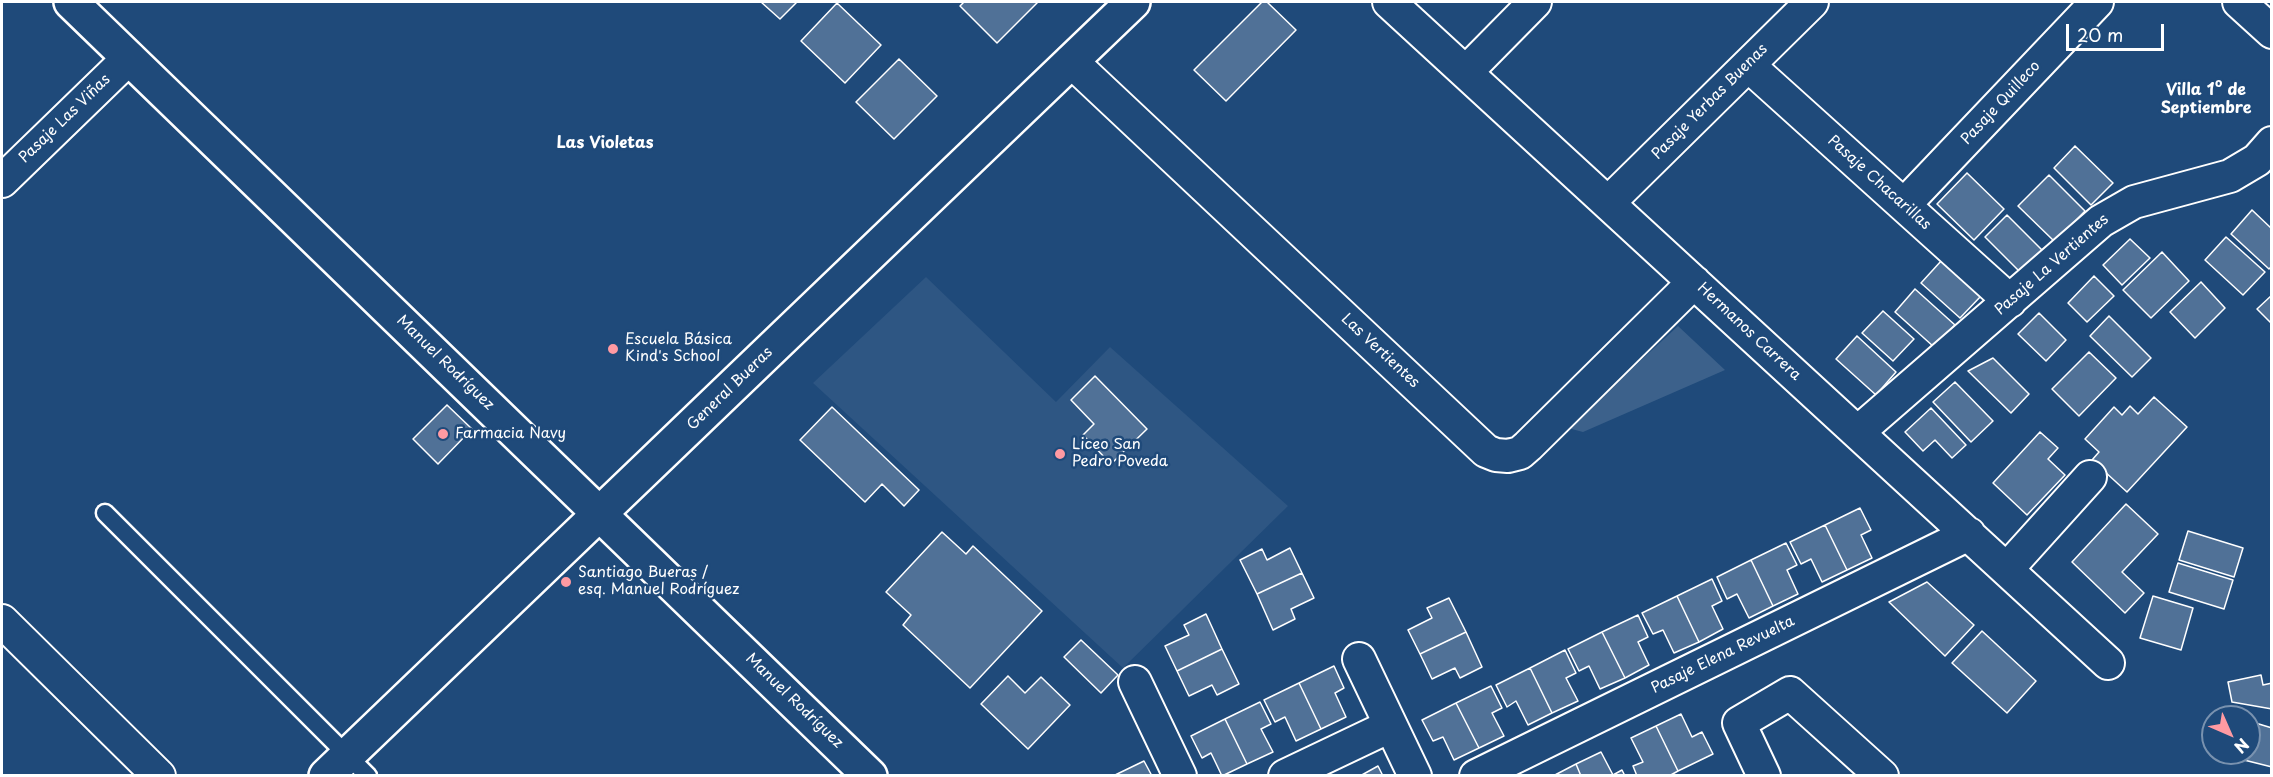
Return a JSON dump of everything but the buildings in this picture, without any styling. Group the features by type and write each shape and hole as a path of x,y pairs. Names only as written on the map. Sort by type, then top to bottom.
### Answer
{"street":[{"name":"Manuel Rodríguez","path":"71,2 870,776"},
{"name":"General Bueras","path":"347,769 600,512 1133,2"},
{"name":"Hermanos Carrera","path":"1389,2 2108,663"},
{"path":"1466,72 1535,2"},
{"name":"Pasaje Yerbas Buenas","path":"1608,203 1812,2"},
{"name":"Pasaje Quilleco","path":"1904,205 2097,2"},
{"path":"2239,2 2271,32"},
{"name":"Pasaje Las Viñas","path":"2,181 129,58"},
{"name":"Las Vertientes","path":"1071,61 1486,451 1496,455 1508,456 1520,453 1694,282"},
{"name":"Pasaje Chacarillas","path":"1748,65 2010,301"},
{"name":"Pasaje La Vertientes","path":"1858,432 2114,212 2134,202 2230,176 2251,164 2271,143"},
{"path":"2007,569 2090,477"},
{"name":"Pasaje Elena Revuelta","path":"1476,776 1969,534"},
{"path":"2,621 159,776"},
{"path":"1359,659 1415,776"},
{"path":"1135,682 1180,776"},
{"path":"1764,776 1739,723 1790,693 1882,776"},
{"path":"1285,776 1390,726"}],"lane":[{"path":"105,513 347,769"}],"shaded area":[{"name":"Liceo San Pedro Poveda","path":"926,277 1056,402 1110,347 1288,506 1123,668 813,383"},
{"path":"1678,326 1725,370 1583,432 1568,428"}],"place":[{"name":"Escuela Básica Kind's School","path":"613,349"},
{"name":"Farmacia Navy","path":"443,434"},
{"name":"Liceo San Pedro Poveda","path":"1060,454"},
{"name":"Santiago Bueras / esq. Manuel Rodríguez","path":"566,582"}],"district":[{"name":"Villa 1º de Septiembre","path":"2206,100"},
{"name":"Las Violetas","path":"605,144"}]}
